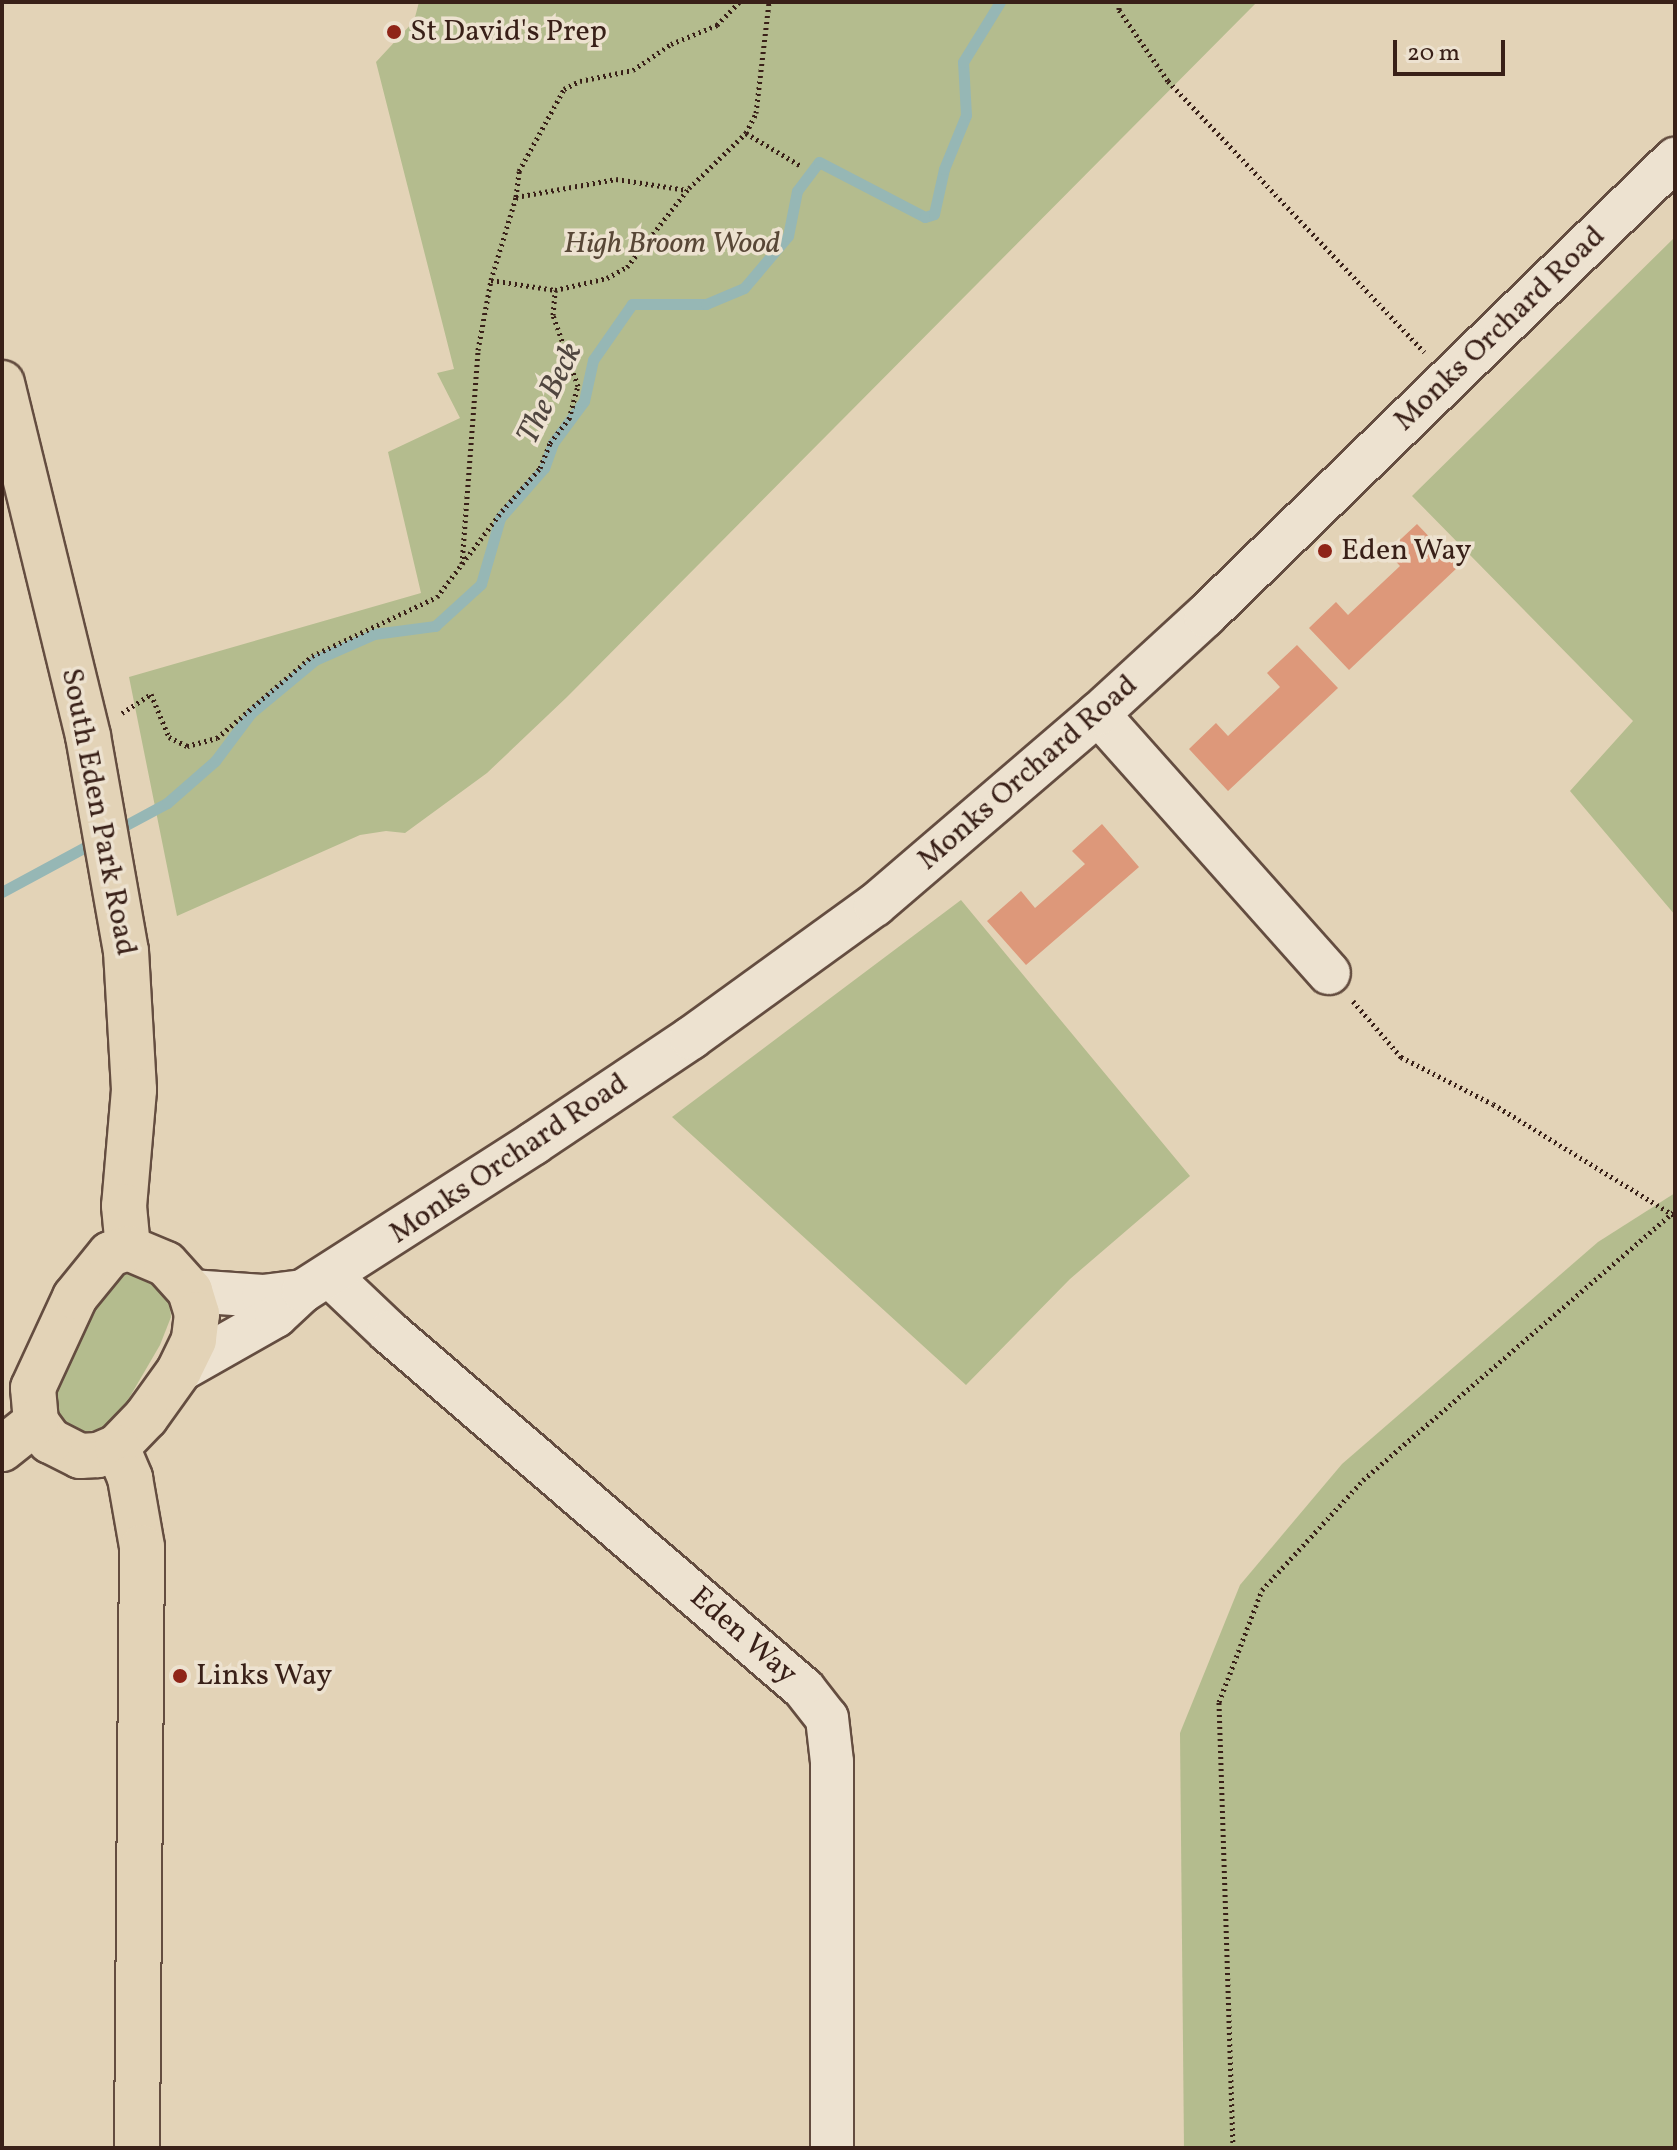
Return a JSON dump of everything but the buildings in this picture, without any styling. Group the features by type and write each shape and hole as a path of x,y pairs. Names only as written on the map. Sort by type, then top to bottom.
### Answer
{"main road":[{"name":"South Eden Park Road","path":"2,383 88,736 114,876 133,1026 133,1105 124,1206 128,1248"},
{"path":"128,1248 166,1264 190,1291 197,1314 194,1340 179,1371 146,1417 117,1447 98,1455 80,1456 50,1441 36,1422 33,1388 75,1297 110,1254 128,1248"},
{"path":"2,1449 36,1422"},
{"path":"117,1447 130,1478 142,1547 137,2148"}],"street":[{"name":"Monks Orchard Road","path":"179,1371 276,1316 317,1284 691,1038 828,939 949,844 1205,616 1675,159"},
{"path":"1098,714 1329,973"},
{"name":"Monks Orchard Road","path":"190,1291 263,1296 317,1284"},
{"name":"Eden Way","path":"317,1284 389,1332 804,1689 827,1718 832,1762 832,2148"}],"path":[{"path":"462,566 478,350 491,280 516,197 519,171 564,89 580,81 633,70 671,44 717,25 739,2"},
{"path":"491,280 555,290 607,278 627,267 687,190 746,133 756,113 769,2"},
{"path":"1119,2 1119,10 1168,81 1449,379"},
{"path":"746,133 801,166"},
{"path":"516,197 616,179 687,190"},
{"path":"88,736 151,694 169,737 187,746 217,738 312,656 437,597 502,511 540,468 550,443 569,419 578,386 553,315 555,290"},
{"path":"1233,2148 1219,1702 1262,1590 1363,1480 1674,1214 1493,1104 1401,1057 1329,973"}],"green space":[{"name":"High Broom Wood","path":"419,2 1257,2 567,697 487,773 405,833 386,831 360,835 177,916 129,677 421,593 388,452 460,418 437,373 454,369 376,62 414,21"},
{"path":"1675,237 1675,915 1570,791 1633,721 1412,496"},
{"path":"961,900 1190,1176 1070,1279 966,1385 672,1117"},
{"path":"1675,1193 1675,2148 1184,2148 1180,1733 1240,1585 1342,1464 1598,1242"},
{"path":"131,1269 147,1273 169,1297 171,1317 160,1345 121,1412 100,1429 84,1432 67,1426 56,1417 53,1367 110,1275"}],"waterway":[{"name":"The Beck","path":"113,832 167,803 215,761 251,713 315,660 374,634 435,626 481,584 500,518 544,468 553,443 584,401 593,360 632,304 706,304 744,288 788,236 797,191 819,162 925,217 934,214 944,169 966,115 963,62 1000,2"},
{"name":"The Beck","path":"2,892 98,840"}],"place":[{"name":"St David's Prep","path":"394,32"},
{"name":"Eden Way","path":"1325,551"},
{"name":"Links Way","path":"180,1676"}]}
